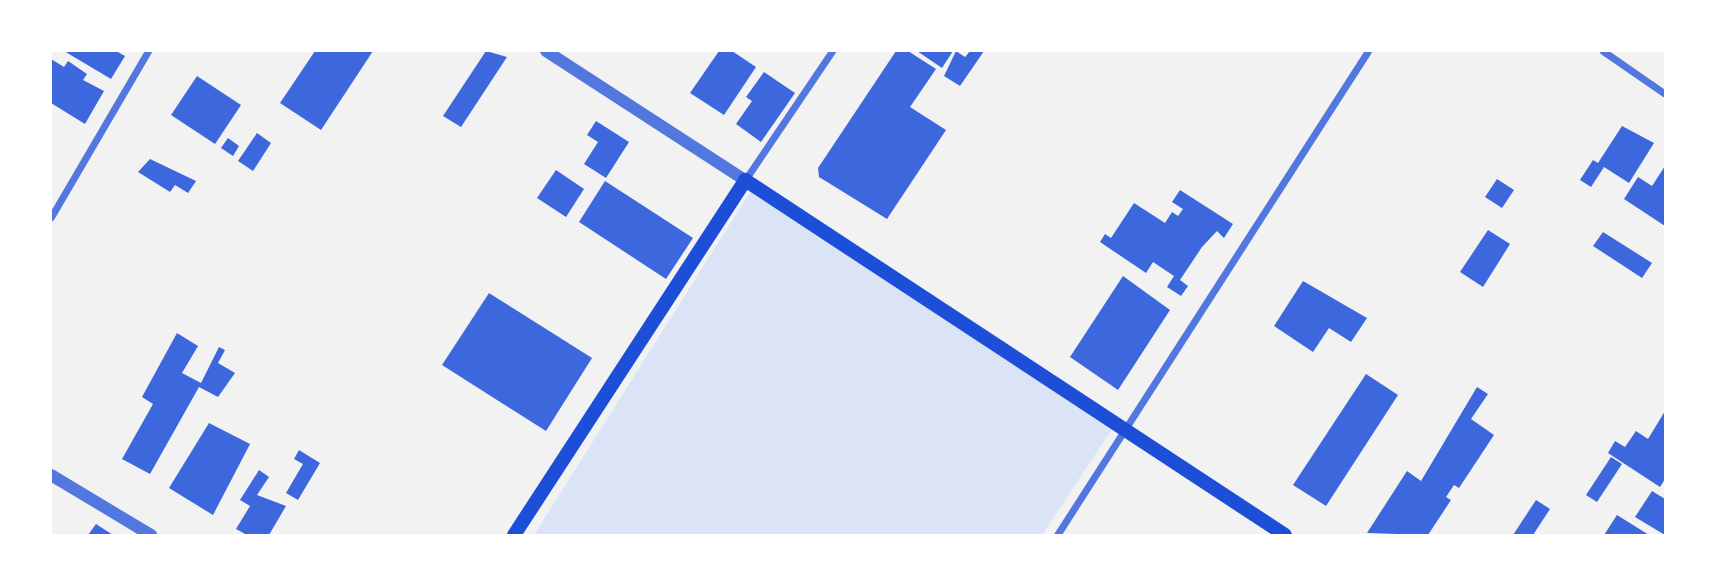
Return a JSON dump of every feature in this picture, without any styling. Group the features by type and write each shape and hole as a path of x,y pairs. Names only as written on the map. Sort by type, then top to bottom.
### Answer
{"main road":[{"path":"514,535 745,180 1285,535"}],"street":[{"path":"51,217 148,51"},
{"path":"546,51 745,180 832,51"},
{"path":"1057,535 1368,51"},
{"path":"1603,51 1665,94"},
{"path":"51,475 151,535"}],"shaded area":[{"path":"750,192 1112,429 1042,535 534,535"}],"building":[{"path":"64,51 116,51 125,56 111,79"},
{"path":"315,51 373,51 321,130 280,103"},
{"path":"486,51 507,57 461,127 443,116"},
{"path":"719,51 732,51 756,67 724,115 690,93"},
{"path":"896,51 908,51 936,69 910,107 946,130 887,219 819,177 818,168"},
{"path":"917,51 953,51 942,68"},
{"path":"956,51 965,57 970,51 984,51 960,86 944,76"},
{"path":"51,59 64,67 68,61 87,74 83,80 104,91 85,124 51,103"},
{"path":"764,72 795,93 761,142 736,124 752,101 746,97"},
{"path":"197,76 241,105 215,144 171,115"},
{"path":"596,121 629,142 606,178 584,164 598,142 587,135"},
{"path":"1622,126 1654,143 1629,183 1604,167 1591,187 1580,180 1593,160 1598,163"},
{"path":"257,133 271,143 253,171 238,161"},
{"path":"228,138 239,146 233,156 221,148"},
{"path":"150,159 196,181 188,193 175,185 170,192 138,172"},
{"path":"1665,166 1665,226 1624,199 1638,177 1652,186"},
{"path":"556,170 584,189 566,217 537,198"},
{"path":"1497,179 1514,190 1502,208 1485,197"},
{"path":"605,181 693,238 666,279 579,222"},
{"path":"1180,190 1233,224 1224,238 1217,231 1202,247 1180,280 1188,286 1181,296 1167,287 1174,276 1153,262 1146,273 1100,242 1105,234 1111,238 1134,203 1165,223 1172,212 1178,216 1183,209 1172,202"},
{"path":"1488,230 1510,244 1483,287 1460,272"},
{"path":"1603,232 1652,263 1642,278 1593,246"},
{"path":"1123,276 1170,310 1118,390 1070,357"},
{"path":"1303,281 1367,318 1351,342 1329,328 1313,352 1274,326"},
{"path":"489,293 592,358 546,431 442,365"},
{"path":"177,333 198,346 182,373 201,383 219,347 225,350 218,363 235,373 218,397 199,387 150,474 122,459 153,404 142,397"},
{"path":"1366,374 1398,395 1326,506 1293,485"},
{"path":"1477,387 1488,394 1471,419 1494,435 1459,488 1454,485 1446,497 1451,500 1428,535 1367,533 1407,471 1421,481"},
{"path":"1665,411 1665,479 1660,487 1608,453 1615,441 1625,447 1636,431 1648,439"},
{"path":"209,423 250,444 213,515 169,488"},
{"path":"299,450 320,463 298,500 286,493 303,464 294,459"},
{"path":"1611,457 1622,464 1597,502 1586,495"},
{"path":"259,470 269,477 257,495 286,506 269,535 247,535 236,529 250,506 240,500"},
{"path":"1652,491 1665,499 1665,535 1635,517"},
{"path":"1536,500 1550,509 1533,535 1513,535"},
{"path":"1617,515 1649,535 1604,535"},
{"path":"96,524 113,535 88,535"}]}
